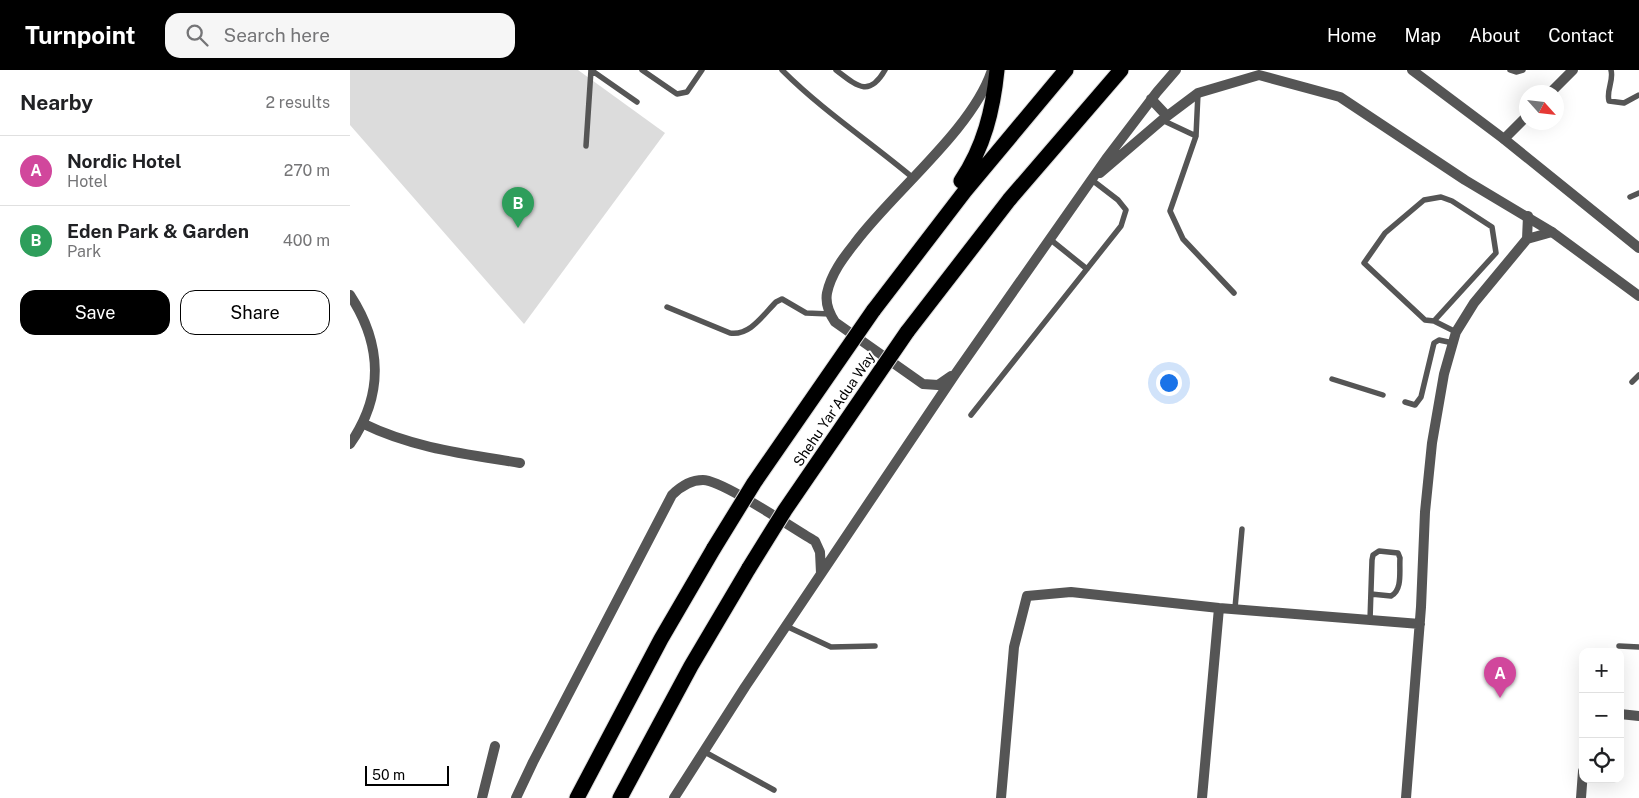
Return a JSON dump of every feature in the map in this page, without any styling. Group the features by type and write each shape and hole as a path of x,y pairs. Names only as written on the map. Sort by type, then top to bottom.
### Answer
{"highway":[{"path":"913,259 972,165 980,148 992,105 998,70"},
{"name":"Shehu Yar'Adua Way","path":"577,798 656,648 714,548 764,468 873,311 964,191 1066,70"},
{"name":"Shehu Yar'Adua Way","path":"620,798 691,666 800,486 907,332 1009,200 1121,70"}],"street":[{"path":"956,373 938,385 923,384 835,322 830,314 826,295 835,271 863,231 965,117 979,96 992,70"},
{"path":"674,798 703,751 956,373 1092,180 1151,99 1176,70"},
{"path":"1412,70 1504,139 1639,248"},
{"path":"1558,85 1574,70"},
{"path":"1092,180 1165,118 1198,93 1259,75 1340,97 1466,180 1528,216 1639,296"},
{"path":"1151,99 1165,118"},
{"path":"1504,139 1519,124"},
{"path":"1527,239 1528,216"},
{"path":"1406,798 1420,624 1425,512 1432,443 1444,374 1456,332 1474,303 1527,239 1552,232"},
{"path":"350,295 370,330 375,356 373,391 364,424 352,438"},
{"path":"364,424 390,437 520,463"},
{"path":"516,798 672,495 678,489 694,481 711,481 815,541 820,552 821,574"},
{"path":"1001,798 1014,647 1027,596 1071,592 1219,608 1420,624"},
{"path":"1202,798 1219,608"},
{"path":"1624,714 1639,716"},
{"path":"482,798 495,746"},
{"path":"1581,798 1582,783"}],"lane":[{"path":"591,70 637,102"},
{"path":"586,146 591,70"},
{"path":"642,70 677,94 687,92 702,70"},
{"path":"782,70 818,104 871,142 912,177"},
{"path":"836,70 850,81 868,87 873,86 885,70"},
{"path":"1510,70 1516,72 1523,70"},
{"path":"1611,70 1612,75 1607,95 1609,101 1624,103 1639,95"},
{"path":"1198,93 1196,136 1170,211 1183,239 1234,293"},
{"path":"1165,118 1196,136"},
{"path":"971,415 1120,226 1126,210 1118,200 1092,180"},
{"path":"1630,197 1639,192"},
{"path":"1434,321 1496,253 1492,227 1452,201 1442,197 1424,200 1385,233 1364,263 1414,312 1425,320 1434,321 1456,332"},
{"path":"1051,240 1087,269"},
{"path":"667,307 730,333 740,334 747,331 776,302 782,299 806,313 830,314"},
{"path":"1405,402 1415,405 1422,397 1435,341 1453,343"},
{"path":"1632,382 1639,375"},
{"path":"1332,379 1383,395"},
{"path":"1235,608 1242,529"},
{"path":"1370,620 1371,594 1373,555 1379,551 1398,553 1400,565 1396,592 1391,596 1371,594"},
{"path":"786,626 832,647 875,646"},
{"path":"1619,646 1639,647"},
{"path":"703,751 774,790"}],"shaded area":[{"path":"350,70 578,70 665,133 524,324 350,125"}],"place":[{"name":"Eden Park & Garden","path":"518,228"},
{"name":"Nordic Hotel","path":"1500,698"}]}
